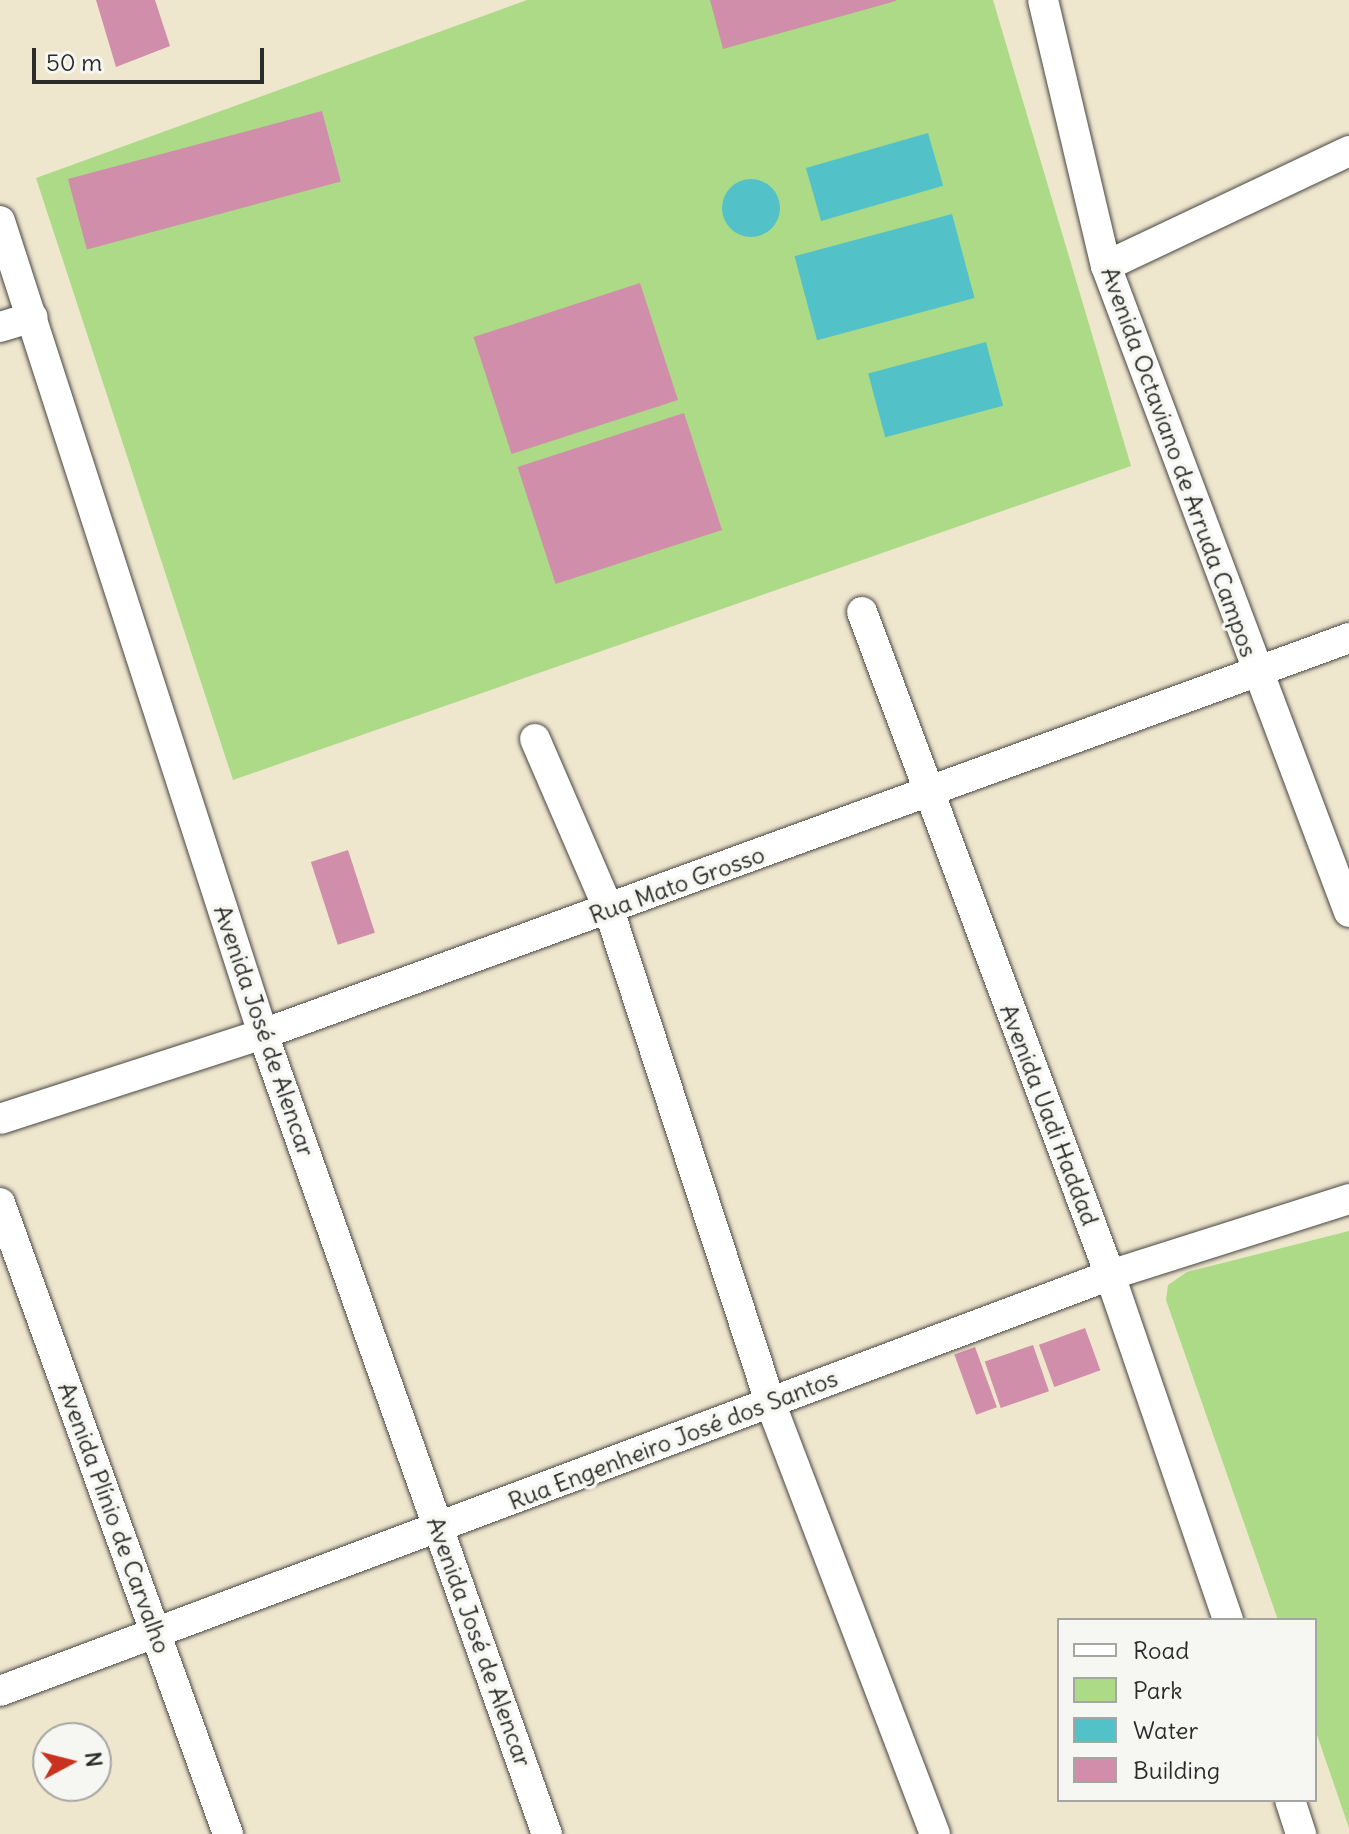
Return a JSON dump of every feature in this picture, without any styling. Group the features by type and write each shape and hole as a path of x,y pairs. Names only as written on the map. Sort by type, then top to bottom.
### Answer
{"street":[{"name":"Avenida Octaviano de Arruda Campos","path":"1043,0 1106,266 1256,673 1349,912"},
{"path":"1106,266 1349,151"},
{"name":"Avenida José de Alencar","path":"0,221 263,1034 547,1834"},
{"path":"0,327 32,317"},
{"name":"Avenida Uadi Haddad","path":"862,612 926,794 1110,1275 1227,1618"},
{"name":"Rua Mato Grosso","path":"0,1119 263,1034 1349,638"},
{"path":"535,739 609,910 770,1402 935,1834"},
{"name":"Rua Engenheiro José dos Santos","path":"0,1691 439,1530 1110,1275 1349,1199"},
{"name":"Avenida Plínio de Carvalho","path":"0,1203 228,1834"},
{"path":"1291,1802 1301,1834"}],"green space":[{"path":"527,0 993,0 1131,466 233,780 36,178"},
{"path":"1349,1231 1349,1828 1317,1735 1317,1618 1277,1618 1166,1300 1168,1285 1187,1272"}],"water":[{"path":"928,133 943,186 821,221 806,168"},
{"path":"751,179 771,188 780,208 771,228 751,237 731,228 722,208 731,188"},
{"path":"952,214 975,298 817,340 795,256"},
{"path":"986,342 1003,406 885,437 868,374"}],"building":[{"path":"96,0 155,0 170,46 116,67"},
{"path":"710,0 896,0 896,1 723,49"},
{"path":"322,111 341,182 87,250 68,179"},
{"path":"640,283 678,400 512,454 474,337"},
{"path":"684,413 722,530 556,584 518,467"},
{"path":"348,850 375,933 338,945 311,862"},
{"path":"1085,1328 1100,1370 1054,1387 1039,1345"},
{"path":"1033,1345 1049,1391 1001,1408 985,1362"},
{"path":"975,1347 997,1407 976,1415 954,1355"}]}
